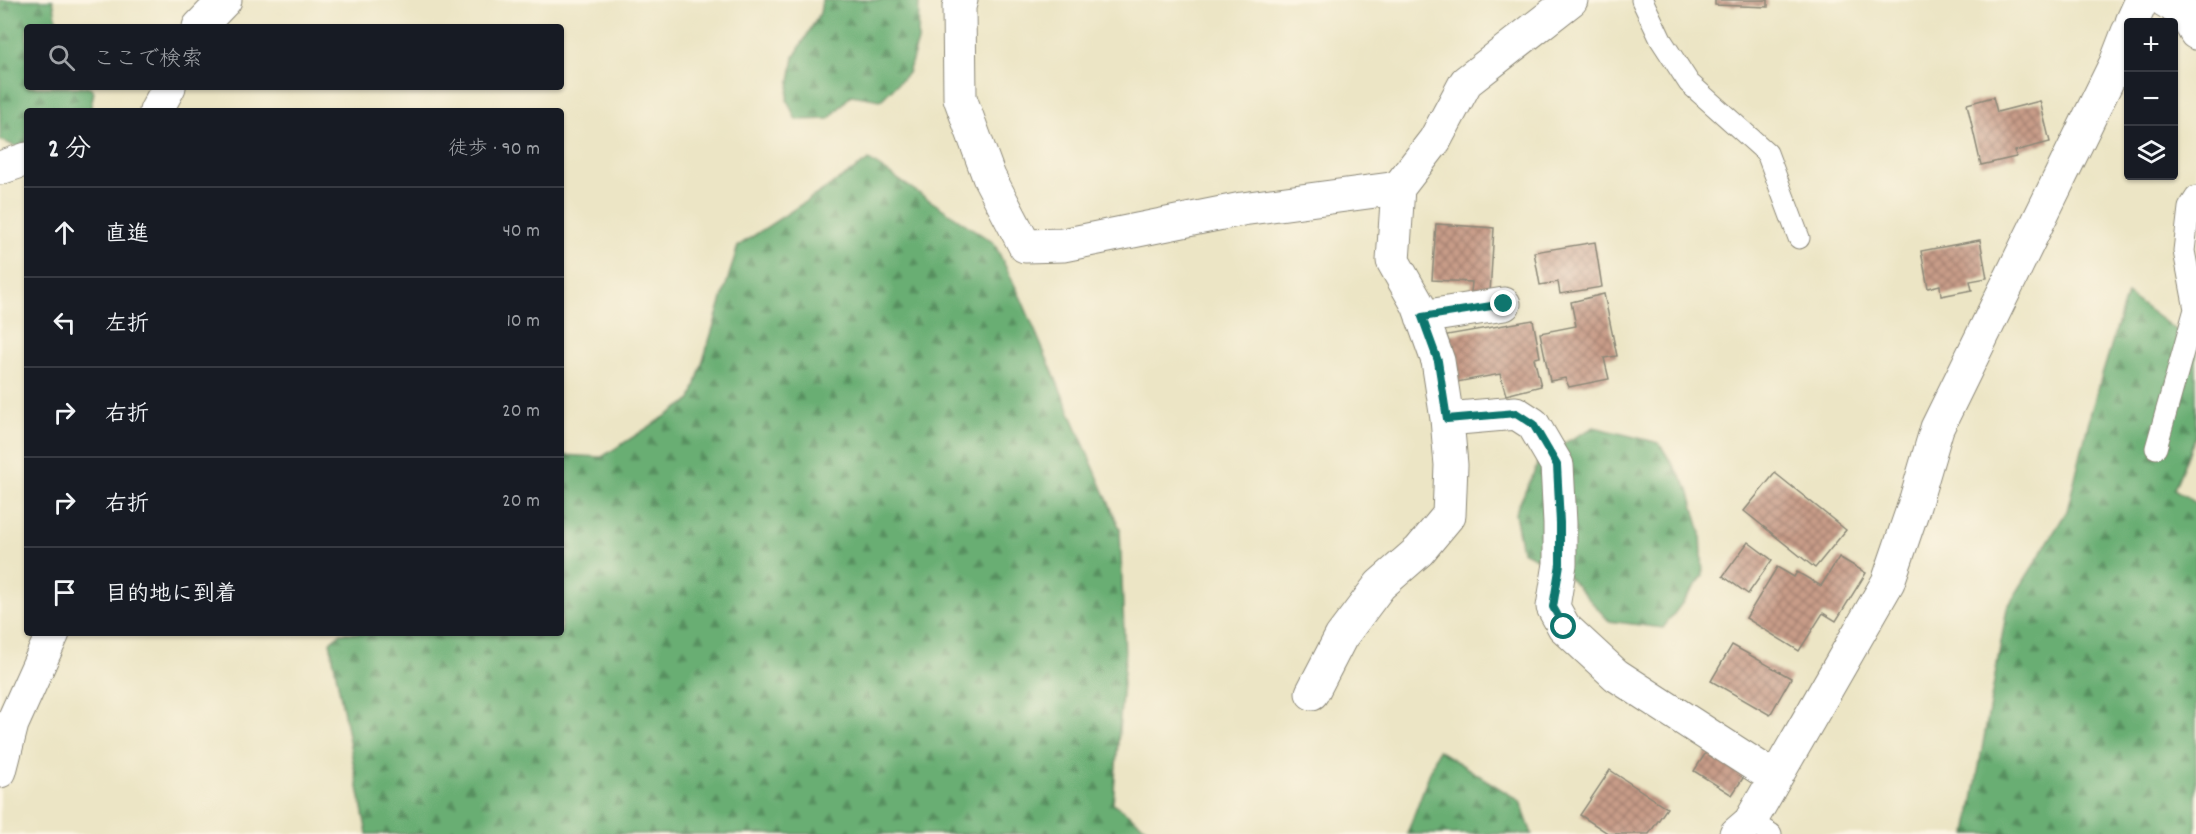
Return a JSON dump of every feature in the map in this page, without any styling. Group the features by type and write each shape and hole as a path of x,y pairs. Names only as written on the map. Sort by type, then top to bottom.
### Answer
{"street":[{"path":"202,24 225,0"},
{"path":"961,0 959,7 960,98 989,177 1025,246 1063,245 1242,209 1398,188"},
{"path":"1312,693 1341,637 1380,585 1419,551 1449,515 1451,465 1438,361 1418,305 1394,261 1398,188 1435,140 1466,82 1571,0"},
{"path":"2134,18 2142,0"},
{"path":"2164,0 2184,12 2196,33"},
{"path":"1752,830 1775,778 1888,582 1937,428 2111,73 2124,42"},
{"path":"158,108 168,90"},
{"path":"0,168 24,160"},
{"path":"1422,317 1504,304"},
{"path":"1447,419 1516,413 1533,424 1557,465 1560,564 1553,607 1564,627 1616,675 1775,778"},
{"path":"0,771 12,724 52,636"}],"lane":[{"path":"1642,0 1661,39 1689,83 1767,153 1799,238"},
{"path":"2156,448 2195,309 2184,251 2189,208 2196,197"}],"green space":[{"path":"0,0 53,0 57,24 24,24 24,90 92,90 91,108 24,108 24,150 0,140"},
{"path":"822,0 919,0 918,41 908,73 881,100 851,95 829,119 796,120 787,100 794,57 820,13"},
{"path":"869,160 994,243 1021,298 1120,529 1125,658 1113,803 1155,834 367,834 330,642 337,636 564,636 564,455 602,457 691,400 738,246"},
{"path":"2127,294 2196,345 2196,435 2174,489 2196,503 2196,834 1967,834 2007,608 2067,511 2092,408"},
{"path":"1594,427 1659,443 1689,490 1701,533 1703,576 1663,628 1609,621 1563,571 1522,551 1515,513 1542,455"},
{"path":"1438,750 1520,801 1532,834 1407,834"}],"building":[{"path":"1715,0 1768,0 1768,7 1715,5"},
{"path":"1993,97 1997,112 2040,101 2050,142 2015,151 2016,157 1981,165 1967,104"},
{"path":"1436,224 1494,228 1490,293 1471,292 1472,282 1432,280"},
{"path":"1980,240 1987,278 1970,281 1972,290 1941,296 1940,285 1928,288 1921,251"},
{"path":"1595,242 1602,287 1560,294 1558,282 1540,285 1534,252"},
{"path":"1604,294 1617,356 1604,358 1609,379 1569,387 1565,378 1550,381 1540,333 1576,326 1571,302"},
{"path":"1533,320 1540,357 1534,358 1541,386 1506,395 1500,374 1457,382 1447,335"},
{"path":"1775,473 1846,530 1815,568 1744,511"},
{"path":"1748,542 1772,560 1748,594 1723,576"},
{"path":"1839,557 1866,573 1836,621 1823,613 1799,651 1746,618 1777,567 1794,577 1797,572 1821,586"},
{"path":"1732,645 1791,678 1770,715 1711,681"},
{"path":"1707,751 1745,775 1732,795 1694,771"},
{"path":"1610,770 1667,808 1649,834 1609,834 1580,815"}],"route":[{"path":"1504,304 1422,317 1438,361 1447,419 1516,413 1533,424 1557,465 1560,564 1553,607 1564,627"}]}
